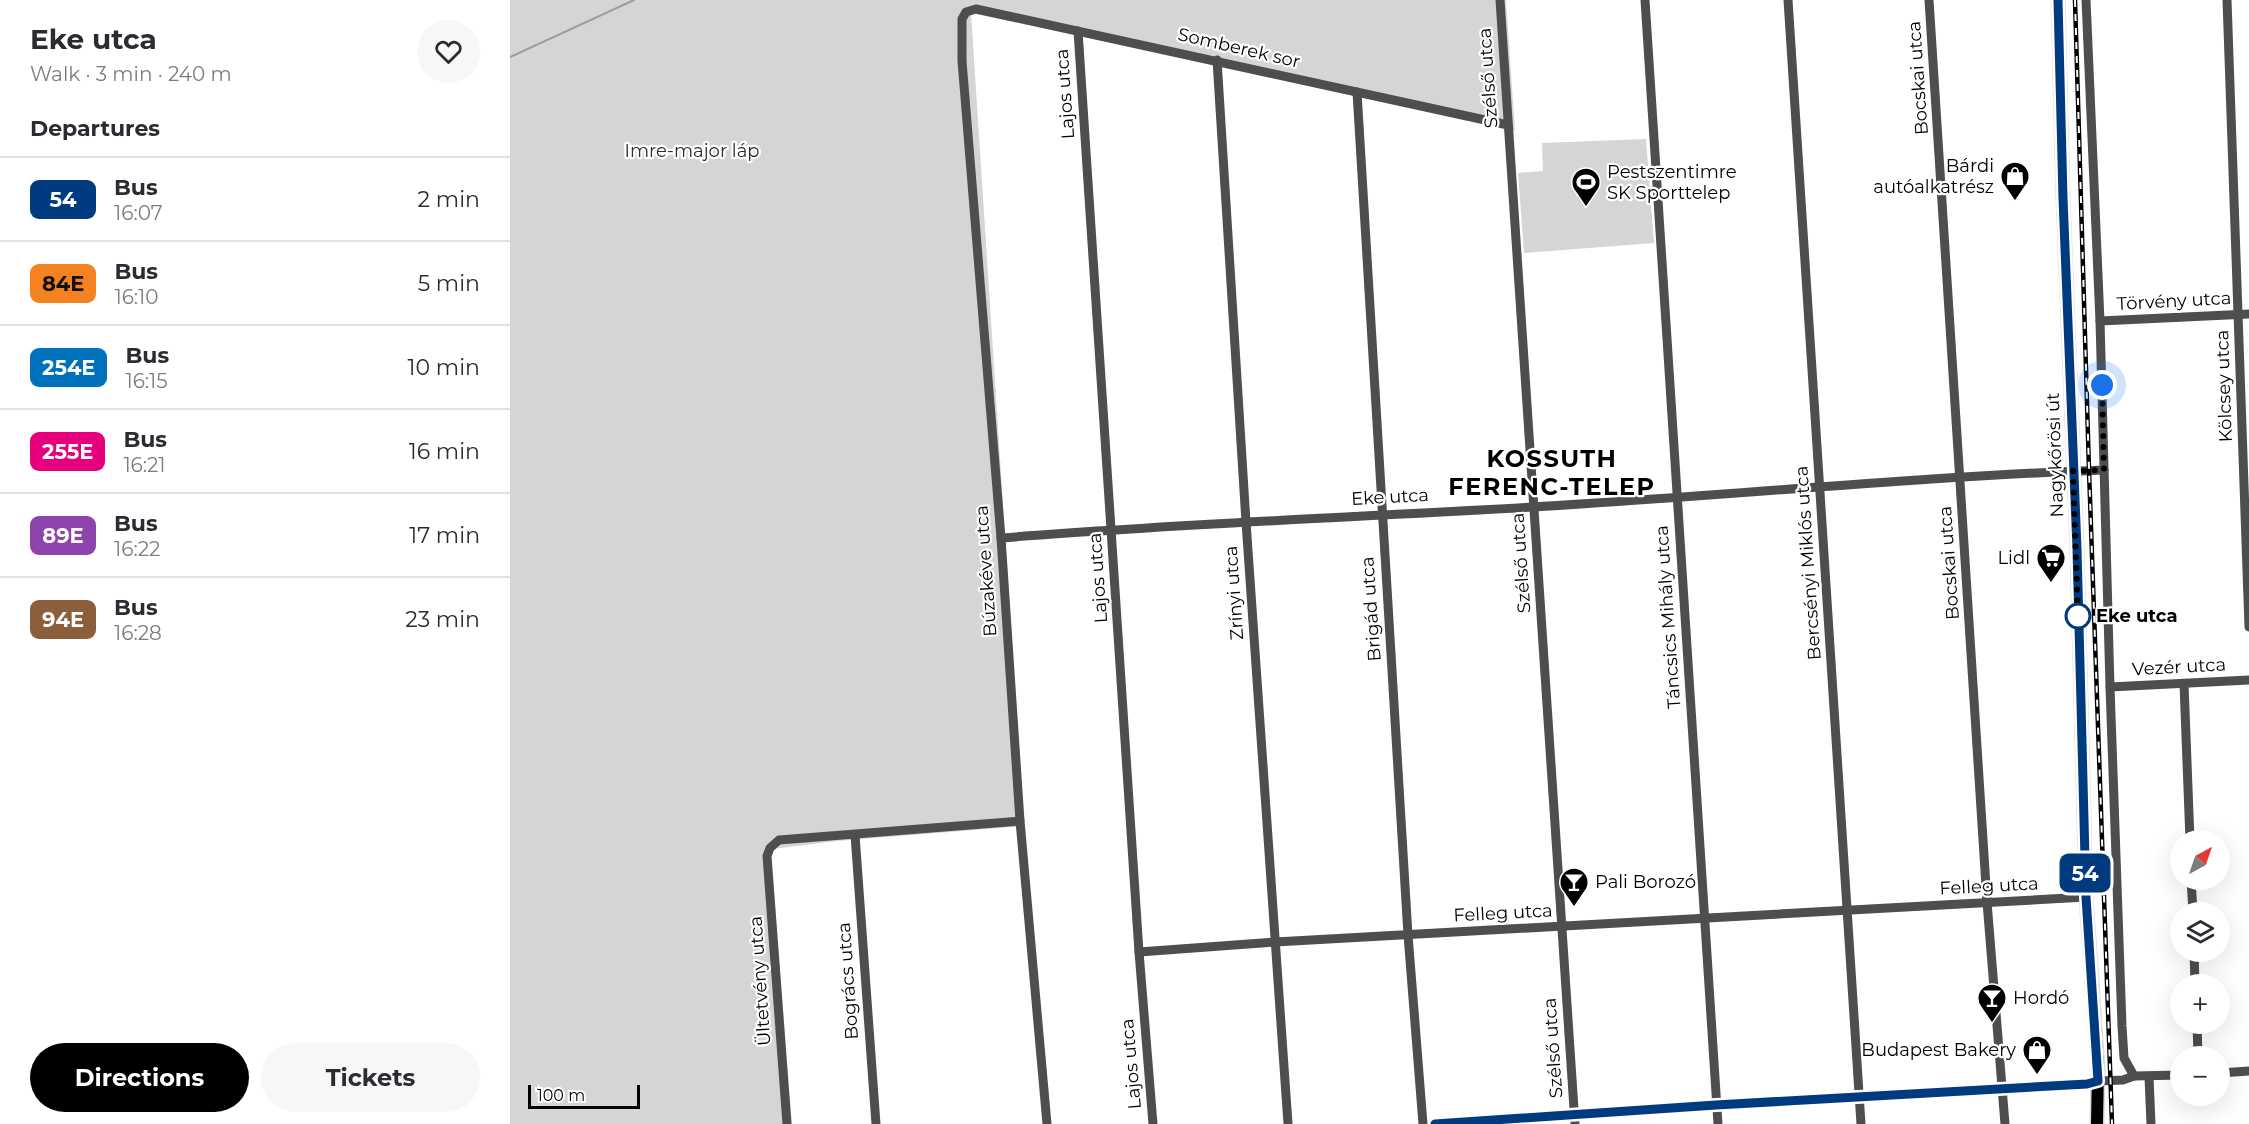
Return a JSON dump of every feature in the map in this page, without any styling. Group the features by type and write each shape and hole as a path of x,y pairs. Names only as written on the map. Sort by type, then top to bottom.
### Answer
{"main road":[{"name":"Nagykőrösi út","path":"2058,0 2086,897 2098,1081 2097,1124"}],"street":[{"name":"Szélső utca","path":"1500,0 1575,1120"},
{"name":"Táncsics Mihály utca","path":"1645,0 1718,1124"},
{"name":"Bercsényi Miklós utca","path":"1788,0 1861,1124"},
{"name":"Bocskai utca","path":"1929,0 1987,902 2005,1124"},
{"path":"2086,0 2100,321 2109,687 2123,1041 2124,1058 2134,1076"},
{"name":"Kölcsey utca","path":"2227,0 2249,627"},
{"name":"Somberek sor","path":"964,16 970,10 976,9 1508,125"},
{"name":"Búzakéve utca","path":"964,16 962,61 1001,538 1020,821 1047,1124"},
{"name":"Lajos utca","path":"1078,31 1139,952 1153,1124"},
{"name":"Zrínyi utca","path":"1217,60 1246,522 1288,1124"},
{"name":"Brigád utca","path":"1357,92 1407,935 1423,1124"},
{"name":"Törvény utca","path":"2100,321 2249,314"},
{"name":"Eke utca","path":"1001,538 1381,514 1534,507 1960,477 2104,470"},
{"name":"Vezér utca","path":"2109,687 2249,680"},
{"path":"2184,684 2190,830"},
{"path":"855,835 1020,821"},
{"name":"Ültetvény utca","path":"787,1124 767,856 770,848 779,840 855,835"},
{"name":"Bogrács utca","path":"855,835 876,1124"},
{"name":"Felleg utca","path":"1139,952 1275,942 2086,897"},
{"path":"2230,1072 2249,1071"},
{"path":"1434,1124 1575,1120 1716,1105 2087,1084 2123,1080 2134,1076 2170,1076"},
{"path":"2149,1077 2151,1124"}],"green space":[{"name":"Imre-major láp","path":"510,0 1506,0 1515,131 1427,109 971,13 1024,826 837,841 773,849 771,856 792,1124 510,1124"},
{"name":"Pestszentimre SK Sporttelep","path":"1646,139 1654,243 1524,253 1518,173 1543,171 1542,143"}],"waterway":[{"path":"510,57 634,0"}],"railway":[{"path":"2075,0 2112,1124"}],"bus line":[{"name":"54","path":"1435,1124 2087,1084 2098,1081 2086,897 2077,549 2063,198 2058,0"}],"place":[{"name":"Bárdi autóalkatrész","path":"2015,202"},
{"name":"Pestszentimre SK Sporttelep","path":"1586,208"},
{"name":"Lidl","path":"2051,584"},
{"name":"Eke utca","path":"2078,616"},
{"name":"Pali Borozó","path":"1574,908"},
{"name":"Hordó","path":"1992,1024"},
{"name":"Budapest Bakery","path":"2037,1076"}],"district":[{"name":"KOSSUTH FERENC-TELEP","path":"1552,472"}],"route":[{"path":"2078,616 2078,619 2073,471 2104,470 2102,385"}]}
